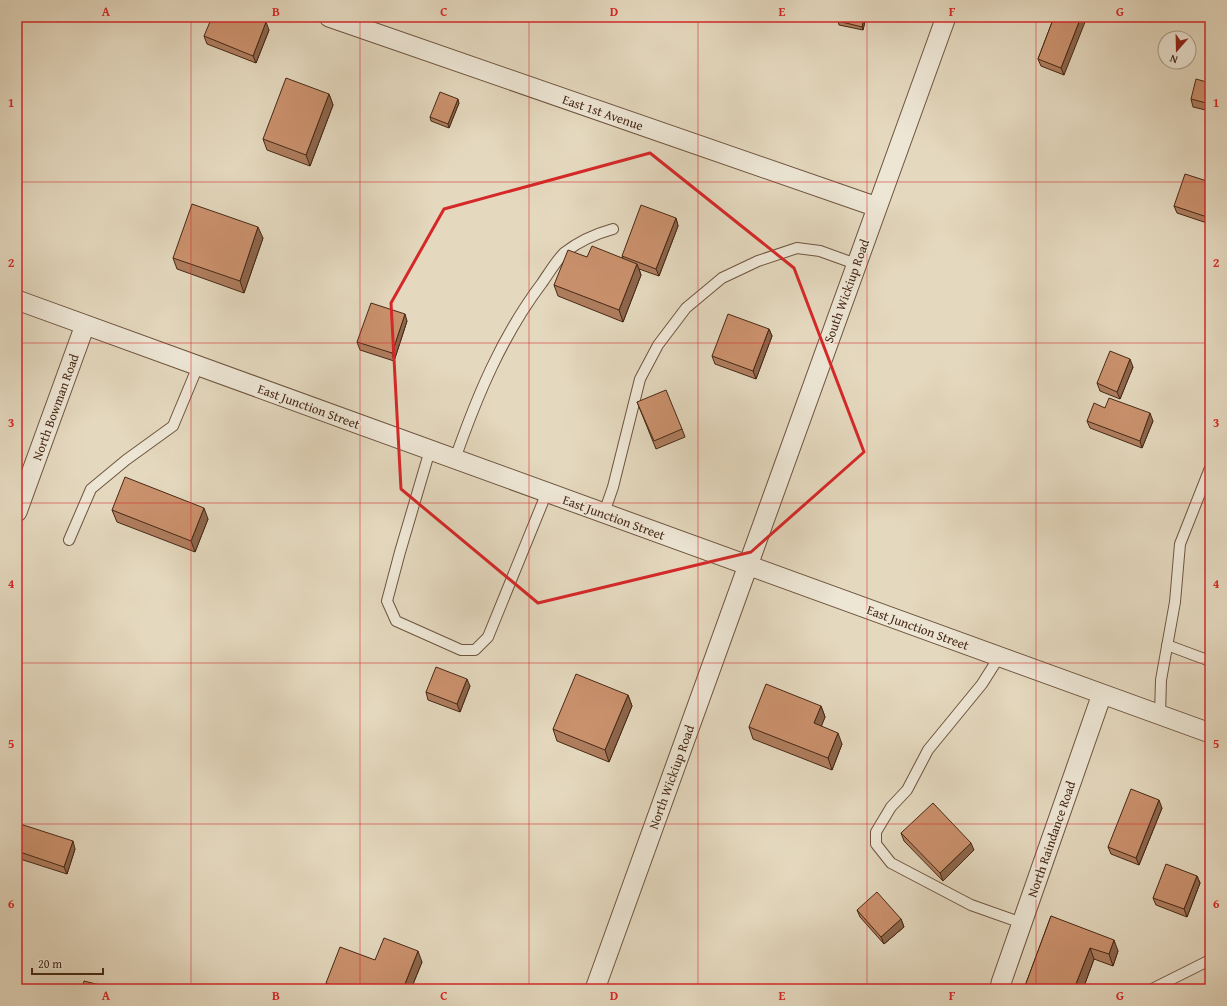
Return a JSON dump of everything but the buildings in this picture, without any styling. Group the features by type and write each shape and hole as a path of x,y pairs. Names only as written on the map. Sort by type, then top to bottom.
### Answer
{"street":[{"name":"East 1st Avenue","path":"329,17 877,207"},
{"name":"South Wickiup Road","path":"748,565 946,17"},
{"name":"East Junction Street","path":"17,300 1210,733"},
{"name":"North Bowman Road","path":"17,512 85,325"},
{"name":"North Wickiup Road","path":"594,989 748,565"},
{"name":"North Raindance Road","path":"1001,983 1102,694"}],"lane":[{"path":"455,459 474,407 499,350 527,303 564,254 590,236 613,228"},
{"path":"604,513 613,487 640,379 658,345 686,308 722,278 758,261 798,248 820,251 856,264"},
{"path":"69,540 91,489 126,460 173,426 198,366"},
{"path":"430,450 387,601 396,621 461,650 475,650 488,637 547,492"},
{"path":"1160,715 1161,680 1174,602 1180,544 1210,468"},
{"path":"1167,645 1210,661"},
{"path":"999,657 982,684 928,750 907,790 891,807 876,832 876,844 891,863 971,905 1022,923"},
{"path":"1152,989 1210,960"}],"highlighted area":[{"path":"650,153 794,268 864,452 751,552 538,603 401,489 391,303 444,209"}]}
